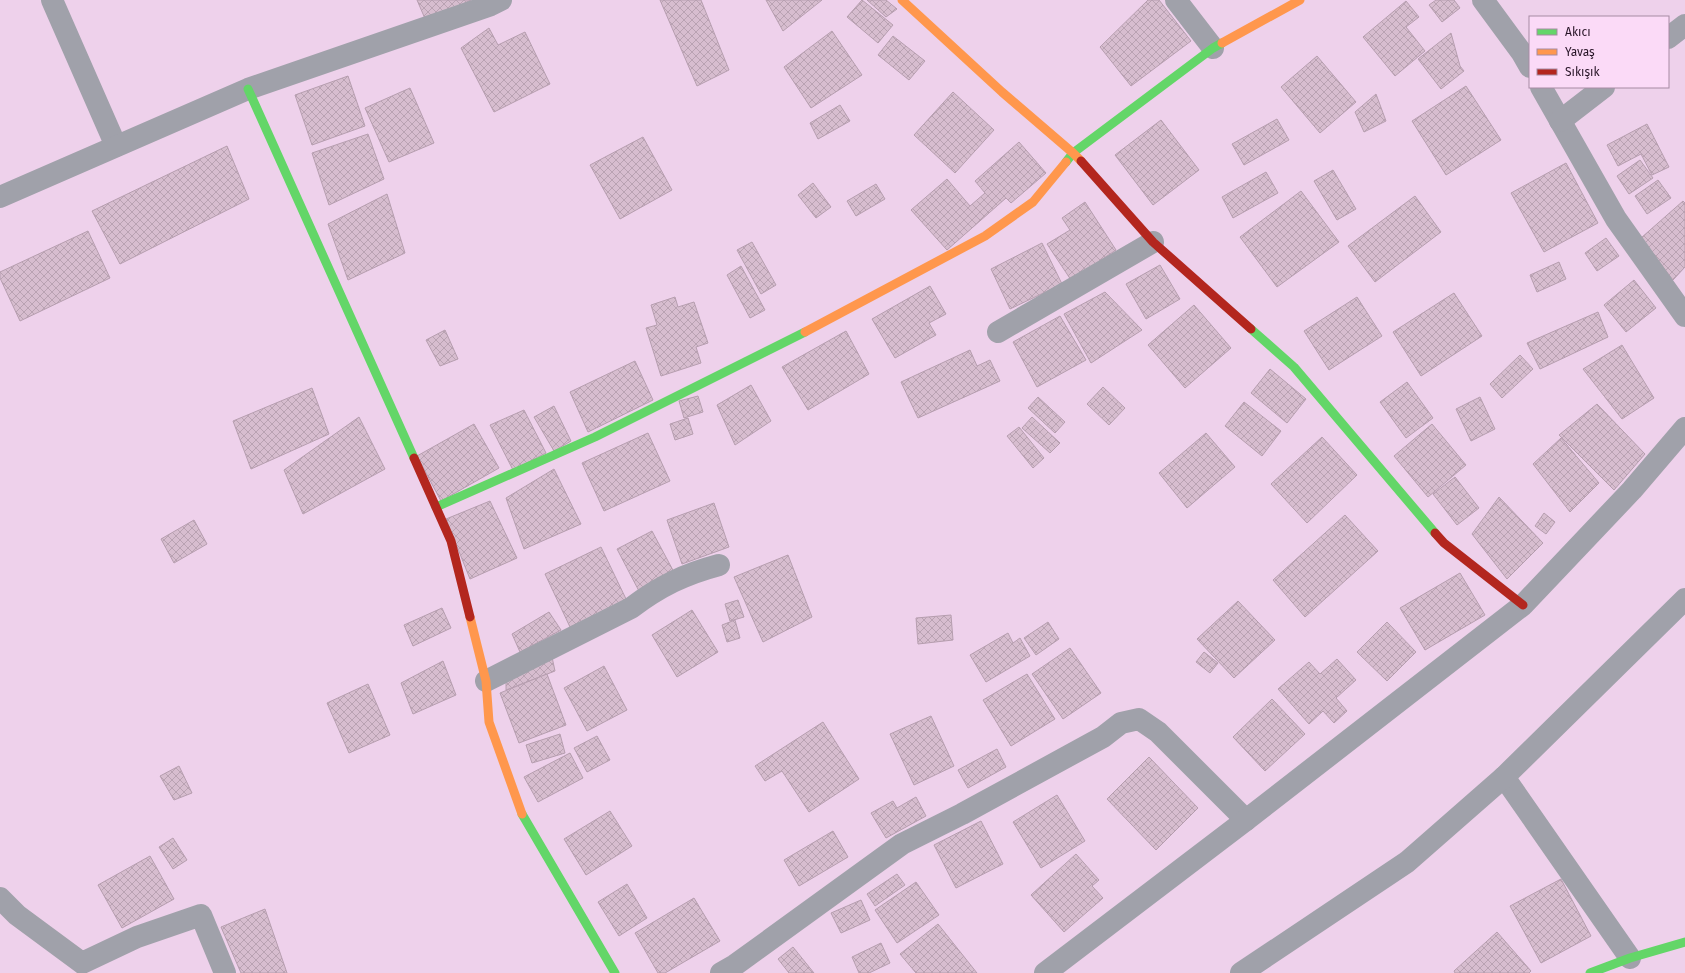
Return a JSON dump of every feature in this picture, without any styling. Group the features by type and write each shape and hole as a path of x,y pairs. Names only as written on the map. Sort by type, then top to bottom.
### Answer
{"street":[{"path":"52,0 116,146"},
{"path":"0,197 248,89 491,5 501,0"},
{"path":"902,0 1002,92 1073,152 1153,242 1294,366 1444,543 1523,605"},
{"path":"1176,0 1213,48"},
{"path":"436,507 602,433 781,345 985,236 1033,202 1073,152 1213,48 1300,0"},
{"path":"1483,0 1522,53 1529,65"},
{"path":"1669,37 1685,25"},
{"path":"1542,88 1616,219 1685,316"},
{"path":"1560,121 1603,88"},
{"path":"248,89 451,541 486,681 489,722 521,813 616,973"},
{"path":"998,332 1153,242"},
{"path":"1045,973 1246,820 1523,605 1632,490 1685,428"},
{"path":"486,681 631,608 652,593 691,573 720,564"},
{"path":"1241,973 1407,862 1504,777 1685,599"},
{"path":"721,973 735,965 902,844 962,814 1104,737 1121,723 1139,719 1158,732 1246,820"},
{"path":"1504,777 1630,958"},
{"path":"0,898 17,915 82,963 137,937 201,915 224,973"},
{"path":"1590,973 1630,958 1685,942"}],"building":[{"path":"417,0 471,0 426,21"},
{"path":"660,0 701,0 729,70 697,86"},
{"path":"766,0 822,0 783,31"},
{"path":"862,0 893,25 878,43 847,17"},
{"path":"867,0 886,0 897,9 886,17"},
{"path":"1148,0 1159,0 1191,41 1131,86 1100,47"},
{"path":"1436,0 1454,0 1460,8 1442,22 1429,5"},
{"path":"1406,1 1419,17 1406,27 1425,51 1395,76 1363,37"},
{"path":"489,28 498,45 525,32 550,84 494,112 461,48"},
{"path":"832,31 862,75 811,108 784,67"},
{"path":"1451,33 1460,66 1464,71 1441,89 1418,59"},
{"path":"893,36 925,61 909,80 878,55"},
{"path":"1317,56 1356,102 1320,133 1281,87"},
{"path":"348,76 365,126 312,145 295,95"},
{"path":"1466,86 1501,140 1446,175 1412,121"},
{"path":"410,88 434,143 389,162 365,108"},
{"path":"953,92 994,130 955,173 914,135"},
{"path":"1376,94 1386,121 1364,132 1355,112"},
{"path":"840,105 850,121 818,139 810,123"},
{"path":"1277,119 1289,140 1244,165 1232,144"},
{"path":"1161,120 1199,170 1153,205 1115,155"},
{"path":"1647,124 1669,167 1652,175 1641,154 1618,166 1607,145"},
{"path":"368,134 384,179 329,205 312,153"},
{"path":"643,137 672,190 620,219 590,165"},
{"path":"1019,142 1046,173 1011,203 1006,198 947,250 911,210 947,179 970,206 985,193 975,181"},
{"path":"227,146 249,199 120,264 92,211"},
{"path":"1640,160 1653,178 1629,194 1617,176"},
{"path":"1566,163 1598,223 1544,252 1511,193"},
{"path":"1333,170 1356,209 1337,220 1314,181"},
{"path":"1266,172 1278,193 1233,218 1222,197"},
{"path":"1658,180 1671,198 1647,214 1635,196"},
{"path":"813,183 831,207 816,218 798,195"},
{"path":"876,184 885,199 856,216 847,201"},
{"path":"1301,191 1339,242 1277,287 1240,237"},
{"path":"387,194 405,253 348,280 328,224"},
{"path":"1415,196 1441,232 1375,282 1348,246"},
{"path":"1683,201 1685,203 1685,267 1673,280 1641,238"},
{"path":"1085,202 1116,250 1071,280 1047,244 1070,230 1062,218"},
{"path":"88,231 110,278 20,321 0,278 0,272"},
{"path":"1606,238 1619,256 1597,271 1585,253"},
{"path":"752,242 776,285 761,294 737,250"},
{"path":"1042,243 1062,284 1010,309 991,269"},
{"path":"1559,262 1566,279 1537,292 1530,275"},
{"path":"1160,265 1180,299 1146,319 1126,284"},
{"path":"741,266 765,310 750,318 727,275"},
{"path":"1634,280 1656,308 1626,332 1604,305"},
{"path":"930,286 946,314 929,323 936,335 895,358 872,319"},
{"path":"1105,292 1142,330 1091,363 1064,314"},
{"path":"1454,293 1482,336 1421,376 1393,332"},
{"path":"675,297 678,307 694,302 708,343 696,347 701,363 661,376 646,328 657,325 651,305"},
{"path":"1357,297 1382,336 1329,370 1304,331"},
{"path":"1194,305 1231,348 1185,388 1148,345"},
{"path":"1598,312 1608,337 1540,369 1527,343"},
{"path":"1060,316 1086,360 1037,387 1013,342"},
{"path":"445,330 458,359 440,366 426,340"},
{"path":"846,331 869,374 808,410 782,367"},
{"path":"1622,345 1654,398 1622,419 1583,369"},
{"path":"970,350 977,366 990,360 1000,381 918,418 901,382"},
{"path":"1520,355 1533,369 1502,398 1490,384"},
{"path":"635,361 653,400 588,432 570,392"},
{"path":"1270,369 1306,399 1287,423 1251,393"},
{"path":"1407,382 1433,418 1406,438 1380,402"},
{"path":"751,385 771,421 735,445 717,405"},
{"path":"1103,387 1125,408 1109,425 1087,404"},
{"path":"312,388 329,434 251,469 233,421"},
{"path":"698,396 703,412 684,418 679,401"},
{"path":"1038,397 1065,422 1055,433 1028,408"},
{"path":"1480,397 1495,429 1471,441 1456,409"},
{"path":"1244,402 1281,431 1262,456 1225,426"},
{"path":"1597,404 1645,454 1614,490 1559,435"},
{"path":"554,406 571,441 554,451 534,417"},
{"path":"524,410 546,453 513,470 490,425"},
{"path":"359,417 385,469 303,514 284,470"},
{"path":"1032,417 1060,443 1050,453 1022,428"},
{"path":"688,418 693,434 675,440 670,424"},
{"path":"474,424 499,468 441,501 417,456"},
{"path":"1432,424 1466,465 1428,497 1394,456"},
{"path":"1019,427 1044,458 1033,468 1007,436"},
{"path":"648,433 670,481 604,511 582,463"},
{"path":"1206,433 1235,467 1187,508 1159,473"},
{"path":"1322,437 1357,475 1307,523 1271,484"},
{"path":"1561,438 1599,483 1570,512 1533,464"},
{"path":"554,469 581,524 524,549 506,498"},
{"path":"1455,477 1479,508 1457,525 1433,494"},
{"path":"1499,497 1543,543 1507,579 1472,534"},
{"path":"490,501 517,558 470,579 446,519"},
{"path":"714,503 729,547 682,564 667,520"},
{"path":"1544,513 1555,522 1546,534 1535,526"},
{"path":"1345,515 1378,551 1305,617 1273,580"},
{"path":"194,520 207,544 174,563 161,539"},
{"path":"652,531 675,574 640,593 617,549"},
{"path":"601,547 627,601 570,627 545,574"},
{"path":"788,555 812,617 763,642 734,577"},
{"path":"1460,573 1485,615 1425,650 1400,608"},
{"path":"738,600 744,617 730,621 725,604"},
{"path":"1238,601 1275,640 1234,678 1197,639"},
{"path":"442,608 451,628 413,646 404,625"},
{"path":"692,610 718,652 677,677 652,635"},
{"path":"549,612 561,630 520,652 512,634"},
{"path":"951,615 953,640 918,644 916,618"},
{"path":"735,620 740,638 727,642 722,625"},
{"path":"1048,622 1059,639 1036,655 1024,638"},
{"path":"1387,622 1416,652 1387,681 1357,652"},
{"path":"1008,633 1013,643 1020,638 1030,656 986,682 970,655"},
{"path":"1070,648 1101,693 1063,719 1032,674"},
{"path":"1204,652 1218,663 1210,673 1196,662"},
{"path":"552,657 555,671 506,690 506,675"},
{"path":"1337,659 1356,680 1336,698 1347,711 1334,723 1323,711 1309,724 1278,689 1309,662 1320,674"},
{"path":"443,661 456,695 413,714 401,683"},
{"path":"604,666 627,710 587,731 564,688"},
{"path":"547,674 566,725 519,743 500,693"},
{"path":"1027,674 1055,719 1011,746 983,700"},
{"path":"368,684 390,735 349,753 327,703"},
{"path":"1272,699 1305,734 1265,771 1233,737"},
{"path":"931,716 954,766 914,785 890,734"},
{"path":"823,722 859,779 809,812 782,771 765,781 755,766"},
{"path":"560,734 565,753 532,763 526,745"},
{"path":"597,736 610,760 587,772 574,748"},
{"path":"997,749 1006,767 968,788 958,770"},
{"path":"570,753 583,778 538,802 524,777"},
{"path":"1149,757 1198,808 1156,850 1107,799"},
{"path":"179,766 192,793 174,800 160,776"},
{"path":"1057,795 1085,841 1041,868 1013,822"},
{"path":"916,797 926,816 886,838 871,813 893,801 897,808"},
{"path":"610,811 632,846 586,875 564,839"},
{"path":"981,821 1003,864 956,888 934,845"},
{"path":"833,831 848,857 799,886 784,860"},
{"path":"173,838 187,860 173,869 159,847"},
{"path":"1076,854 1099,880 1092,886 1103,898 1064,932 1031,895"},
{"path":"150,856 174,899 122,928 98,885"},
{"path":"897,874 905,885 875,906 867,894"},
{"path":"1561,879 1591,936 1541,963 1510,906"},
{"path":"916,882 939,915 897,943 875,910"},
{"path":"627,884 647,918 619,936 598,902"},
{"path":"694,898 720,941 665,973 658,973 635,933"},
{"path":"861,900 870,920 841,933 831,913"},
{"path":"265,909 287,973 241,973 221,927"},
{"path":"938,924 977,973 916,973 900,954"},
{"path":"1497,932 1531,971 1529,973 1455,973 1454,971"},
{"path":"881,943 890,963 869,973 859,973 852,957"},
{"path":"793,947 814,973 789,973 778,959"}],"traffic: fast":[{"path":"1066,162 1073,153 1213,48 1222,43"},
{"path":"248,89 414,458"},
{"path":"1251,329 1294,367 1435,533"},
{"path":"436,507 595,437 805,332"},
{"path":"522,814 615,973"},
{"path":"1590,973 1630,958 1685,942"}],"traffic: slow":[{"path":"902,0 1002,92 1081,161"},
{"path":"1222,43 1300,0"},
{"path":"805,332 985,236 1033,202 1066,162"},
{"path":"470,617 486,681 489,722 522,814"}],"traffic: jam":[{"path":"1081,161 1153,242 1251,329"},
{"path":"414,458 451,541 470,617"},
{"path":"1435,533 1444,543 1523,605"}]}
